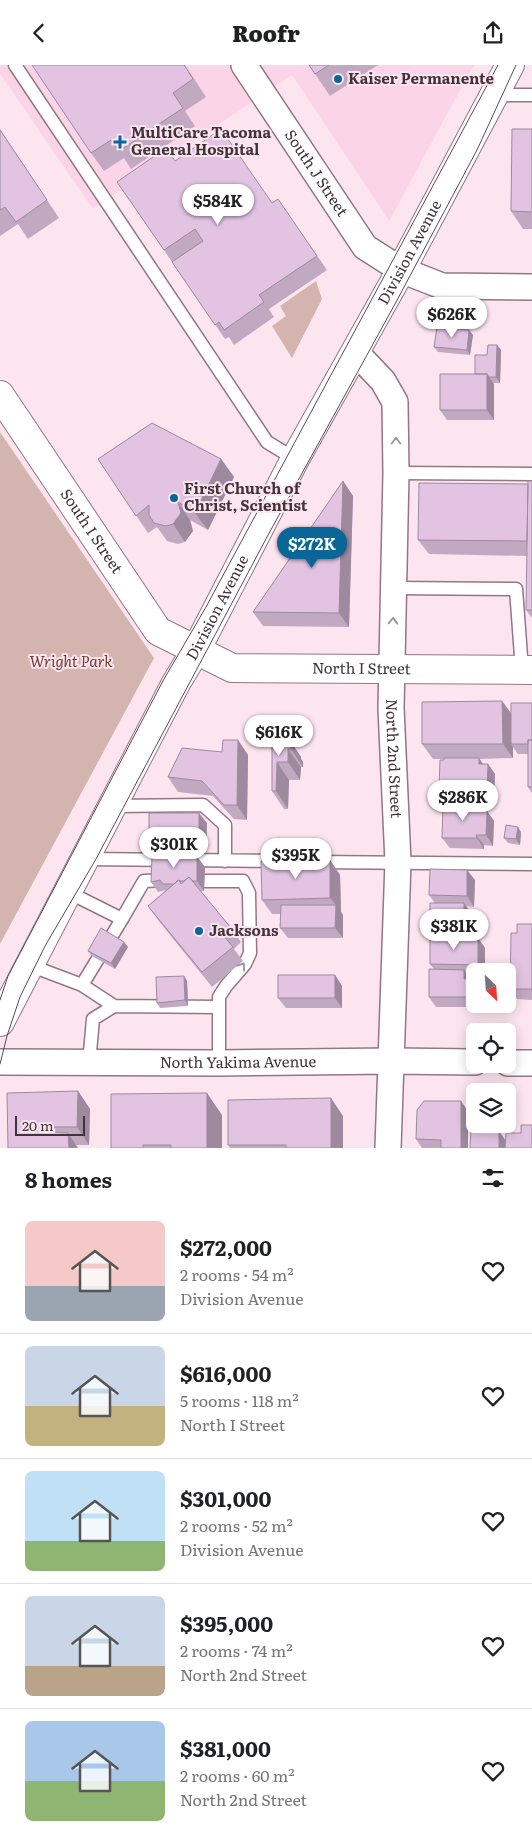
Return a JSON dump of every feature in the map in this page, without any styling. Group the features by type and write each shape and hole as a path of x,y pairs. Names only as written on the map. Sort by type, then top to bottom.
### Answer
{"main road":[{"name":"Division Avenue","path":"0,1021 295,459 401,270 510,65"},
{"name":"South I Street","path":"0,395 158,631 196,650"},
{"name":"North I Street","path":"196,650 232,668 527,670"}],"street":[{"name":"South J Street","path":"244,65 365,247 401,270 442,286 532,287"},
{"name":"North 2nd Street","path":"354,355 364,361 382,381 395,403 396,473 391,708 398,862 388,1148"},
{"name":"North Yakima Avenue","path":"0,1062 466,1062"},
{"path":"516,1063 532,1063"}],"lane":[{"path":"15,65 267,442 295,459"},
{"path":"494,95 532,95"},
{"path":"396,473 532,473"},
{"path":"394,588 516,589 527,670"},
{"path":"112,805 203,805 225,825 225,861"},
{"path":"85,859 532,864"},
{"path":"82,985 144,881 243,881 247,888 250,953 245,964 219,997 219,1063"},
{"path":"68,892 122,919"},
{"path":"29,965 82,985 114,1006"},
{"path":"89,1063 93,1019 114,1006 218,1007"}],"shaded area":[{"name":"MultiCare Tacoma General Hospital","path":"0,65 474,65 389,221 292,75 93,209 0,74"}],"green space":[{"path":"316,281 322,299 292,358 272,326 286,316 280,306"},
{"name":"Wright Park","path":"0,432 154,658 0,944"}],"building":[{"path":"32,65 184,65 193,79 173,93 183,108 119,151 111,140 91,153"},
{"path":"309,65 329,65 315,74"},
{"path":"221,129 272,203 278,199 317,256 259,295 264,302 224,330 219,322 215,325 172,262 203,241 195,229 164,250 117,182 166,148 175,161"},
{"path":"512,129 532,129 532,212 511,211"},
{"path":"0,130 47,200 16,222 5,207 0,210"},
{"path":"437,327 469,330 467,350 434,347"},
{"path":"488,345 497,345 496,377 489,377 487,374 475,374 475,355 487,355"},
{"path":"440,374 487,374 487,410 440,410"},
{"name":"First Church of Christ, Scientist","path":"152,423 221,459 195,513 178,502 181,513 173,524 166,526 154,523 149,515 149,505 136,516 98,459"},
{"path":"343,481 339,613 253,612"},
{"path":"528,481 532,481 532,610 526,610"},
{"path":"419,483 528,484 527,541 418,540"},
{"path":"502,701 503,744 422,744 422,702"},
{"path":"511,703 532,703 532,740 528,740 528,744 511,744"},
{"path":"272,739 289,739 289,744 291,744 291,749 288,749 288,762 277,762 276,791 272,791"},
{"path":"223,740 238,740 237,805 224,805 202,781 168,777 182,748 222,752"},
{"path":"528,740 532,740 532,787 528,787"},
{"path":"444,758 479,758 479,764 488,764 487,789 478,789 478,794 445,793 445,789 439,789 440,760 444,760"},
{"path":"443,805 475,806 475,811 487,811 486,835 476,835 477,838 442,838"},
{"path":"149,813 199,813 199,838 149,838"},
{"path":"506,825 518,827 516,839 504,838"},
{"path":"152,856 197,857 197,881 193,881 189,877 184,881 179,880 174,884 163,884 160,880 151,882"},
{"path":"330,860 330,898 262,900 261,861"},
{"path":"430,869 467,870 467,896 429,895"},
{"name":"Jacksons","path":"189,877 231,928 223,935 233,947 202,972 148,906 179,880 181,884"},
{"path":"430,903 464,903 464,929 430,929"},
{"path":"281,905 336,905 335,928 280,928"},
{"path":"517,924 532,924 532,989 516,989 516,963 510,963 511,933 517,933"},
{"path":"101,928 124,942 111,963 88,951"},
{"path":"430,937 478,938 478,963 430,964"},
{"path":"429,969 464,970 466,997 429,997"},
{"path":"278,975 335,975 335,998 278,998"},
{"path":"184,976 185,1000 157,1003 156,977"},
{"path":"78,1091 77,1127 46,1127 46,1132 68,1133 69,1148 8,1148 7,1093"},
{"path":"207,1093 207,1148 171,1148 171,1145 143,1145 143,1148 111,1148 111,1094"},
{"path":"331,1098 331,1148 286,1148 286,1145 228,1145 228,1100"},
{"path":"424,1101 461,1101 461,1148 441,1148 441,1140 416,1139 417,1110"},
{"path":"521,1125 532,1125 532,1148 505,1148 506,1133 521,1133"},
{"path":"471,1133 499,1133 499,1148 470,1148"}],"tram line":[{"path":"0,1000 8,976 164,679 206,607 498,65"},
{"path":"0,1064 20,997 45,946 96,859 267,537 395,304 477,150 516,65"}],"place":[{"name":"Kaiser Permanente","path":"338,79"},
{"name":"MultiCare Tacoma General Hospital","path":"120,142"},
{"name":"First Church of Christ, Scientist","path":"174,498"},
{"name":"Jacksons","path":"199,931"}]}
